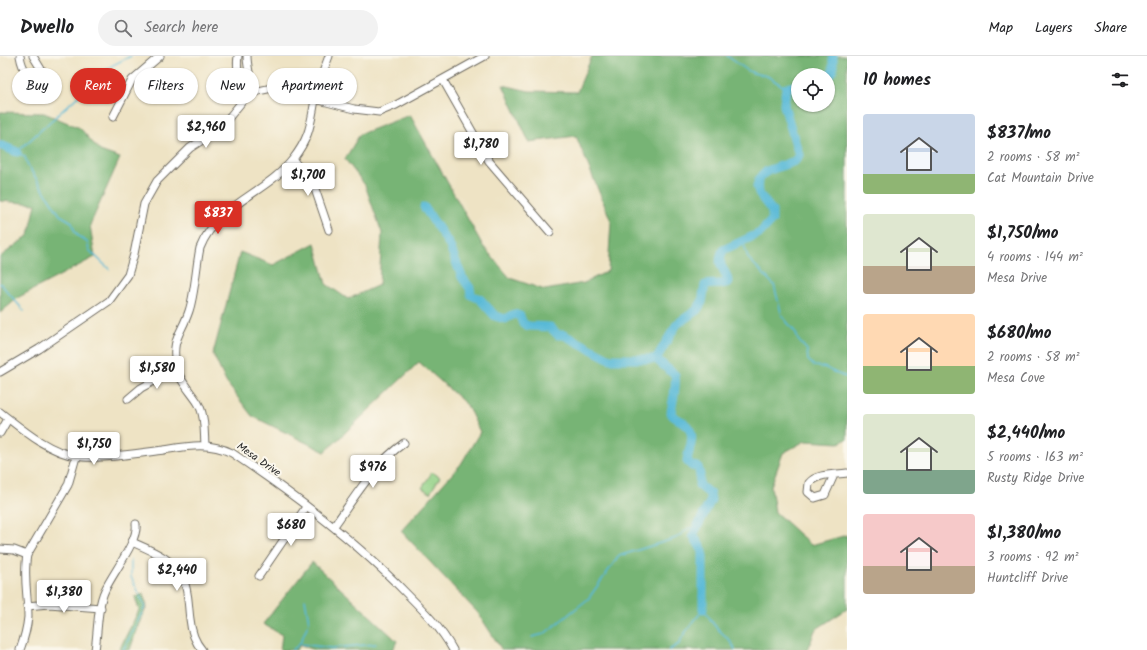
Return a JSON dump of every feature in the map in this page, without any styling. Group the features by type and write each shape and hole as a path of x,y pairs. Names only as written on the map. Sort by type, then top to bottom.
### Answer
{"street":[{"path":"20,56 25,71 33,79 38,80 44,74 33,56"},
{"path":"113,117 132,80 160,56"},
{"path":"238,56 238,68"},
{"path":"247,56 247,68"},
{"path":"325,68 329,56"},
{"path":"334,104 354,109 379,112 396,105 485,56"},
{"path":"443,80 489,161 550,232"},
{"path":"0,372 39,349 96,311 113,296 128,275 134,254 144,204 157,181 190,148 213,133 227,120 240,104"},
{"path":"205,445 204,424 198,404 176,369 175,344 178,333 189,311 200,248 204,238 233,205 269,182 292,160 308,136 314,104"},
{"path":"292,160 314,186 329,230"},
{"path":"128,399 141,388 176,369"},
{"name":"Mesa Drive","path":"0,412 51,448 76,456 137,453 205,445 223,448 334,526 357,545 442,632 452,649"},
{"path":"0,433 8,419"},
{"path":"334,526 380,463 404,443"},
{"path":"20,650 26,630 27,606 24,567 27,555 68,484 76,456"},
{"path":"834,475 847,473"},
{"path":"259,576 306,507"},
{"path":"95,650 104,591 132,542 137,529 136,524"},
{"path":"132,542 168,560 183,578 186,589 191,630 199,648 190,650"},
{"path":"0,548 14,550 27,555"},
{"path":"27,606 49,604 101,608"}],"green space":[{"path":"592,56 847,56 847,439 839,443 805,441 783,453 771,486 775,512 811,545 847,535 847,609 815,630 808,650 502,650 478,613 401,531 461,464 480,432 467,405 419,362 325,452 252,416 226,382 213,354 240,252 273,265 315,243 326,284 348,299 379,285 382,233 365,185 345,159 360,134 410,115 483,246 510,278 545,290 584,283 608,271 611,221 576,136 529,142 503,85 529,91 577,92"},
{"path":"0,112 44,113 80,128 100,151 120,158 90,225 95,257 19,297 0,313 0,257 29,235 36,204 0,201"},
{"path":"432,472 440,477 430,493 422,488"},
{"path":"312,562 397,641 393,650 315,650 300,645 297,650 280,650 282,635 263,624"},
{"path":"143,594 147,606 130,650 119,650 139,610 135,597"}],"waterway":[{"path":"109,269 89,250 87,242 77,234 72,222 60,215 28,166 25,157 17,152 111,66 131,56"},
{"path":"727,56 747,70 767,76 786,88"},
{"path":"833,56 833,68"},
{"path":"703,609 703,551 693,535 711,500 710,494 699,485 700,475 698,467 692,466 687,461 692,441 691,432 684,423 671,414 675,390 675,375 656,359 677,324 697,310 702,302 705,285 723,284 728,282 720,261 723,250 760,233 772,220 772,211 760,195 757,187 759,179 767,171 795,161 799,155 784,105 786,88 791,87"},
{"path":"0,145 17,152"},
{"path":"424,207 449,244 462,277 470,288 471,295 480,299 495,316 505,319 514,314 520,316 523,324 529,326 550,327 558,335 564,335 610,359 656,359"},
{"path":"743,241 748,258 774,285 782,316 796,333 798,340 807,350 808,360 814,366 824,367 847,377"},
{"path":"0,283 24,311"},
{"path":"532,637 544,634 588,599 619,556 676,538 689,528 698,527"},
{"path":"123,650 145,607 131,577 131,560"},
{"path":"300,643 309,622 305,599"},
{"path":"669,650 679,644 686,631 703,609 715,626 728,638 735,650"},
{"path":"292,650 300,644 332,648 376,644"}]}
